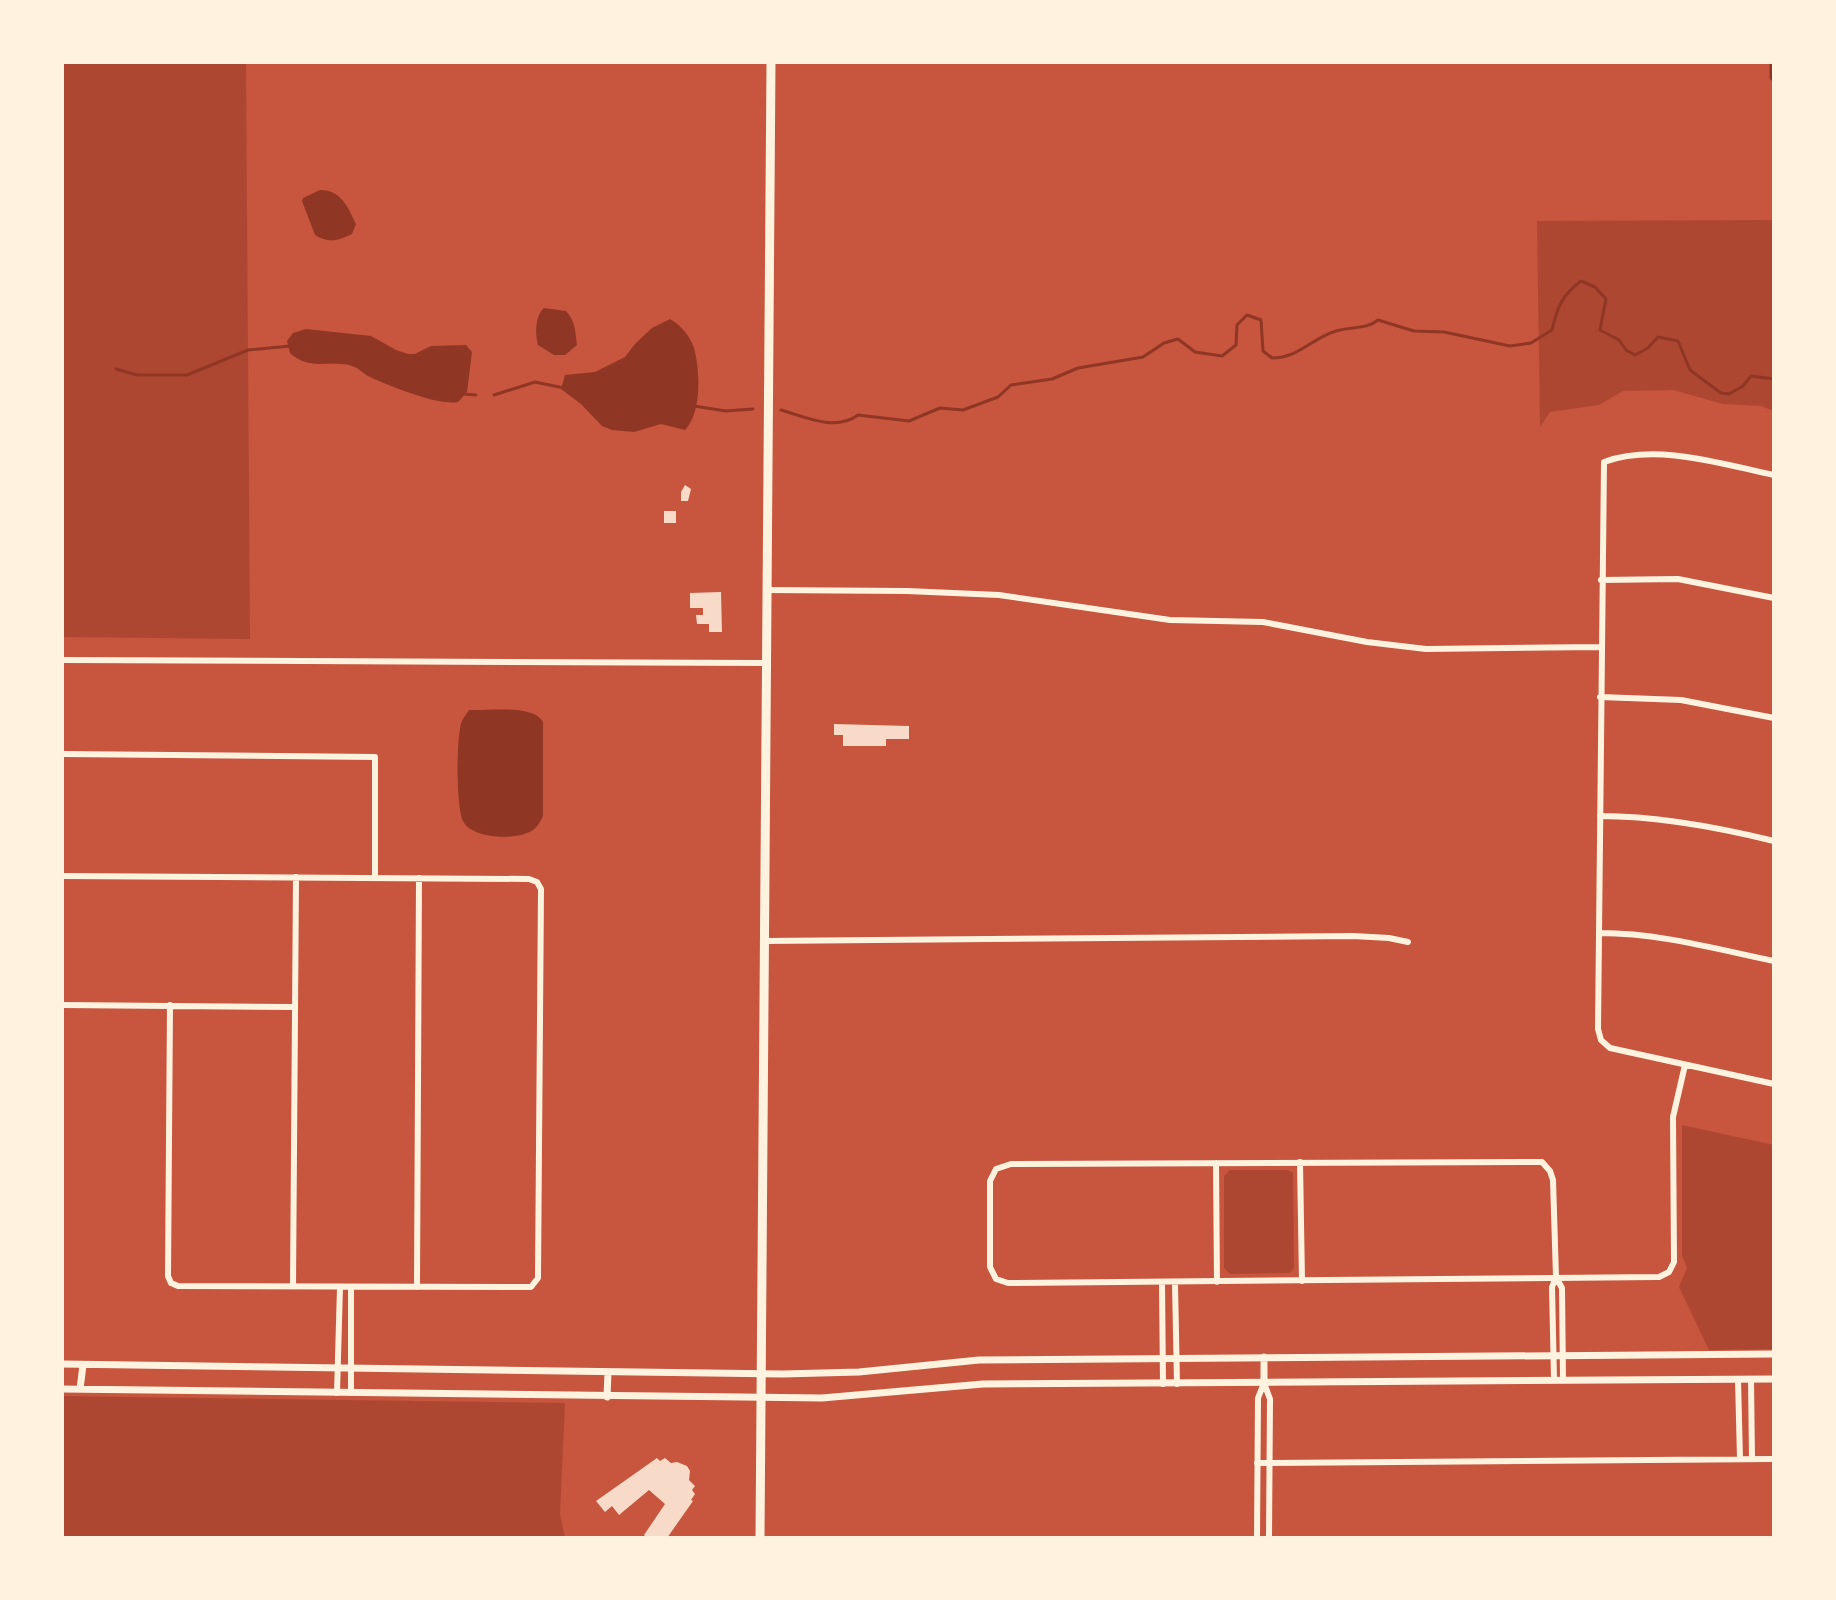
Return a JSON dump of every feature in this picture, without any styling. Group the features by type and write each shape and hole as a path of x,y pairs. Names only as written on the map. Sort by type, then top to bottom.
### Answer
{"main road":[{"path":"760,1538 771,62"}],"street":[{"path":"1774,475 1673,456 1621,456 1604,462 1598,1029 1601,1040 1610,1048 1774,1084"},
{"path":"1601,580 1678,579 1774,598"},
{"path":"766,590 999,595 1158,619 1263,622 1346,639 1426,649 1600,647"},
{"path":"62,660 766,663"},
{"path":"1600,697 1681,700 1774,718"},
{"path":"62,754 375,757 375,878"},
{"path":"1600,816 1637,816 1720,828 1774,841"},
{"path":"62,876 529,879 537,882 541,889 538,1278 535,1284 531,1287 340,1287 178,1286 171,1283 168,1276 170,1005"},
{"path":"293,1286 296,877"},
{"path":"417,1287 419,878"},
{"path":"1600,933 1632,933 1774,961"},
{"path":"764,941 1353,936 1408,942"},
{"path":"62,1005 293,1007"},
{"path":"1558,1379 1553,1355 1552,1287 1556,1277 1553,1180 1547,1166 1536,1161 1011,1164 996,1169 990,1181 990,1267 996,1279 1008,1283 1175,1283 1556,1277 1654,1277 1665,1275 1674,1262 1673,1117 1685,1065"},
{"path":"1300,1162 1302,1281"},
{"path":"1216,1163 1217,1282"},
{"path":"1556,1277 1562,1288 1562,1356 1558,1379"},
{"path":"1162,1283 1163,1384"},
{"path":"1175,1283 1177,1384"},
{"path":"337,1393 340,1287"},
{"path":"351,1287 351,1393"},
{"path":"62,1364 762,1374 859,1372 979,1360 1774,1354"},
{"path":"1264,1357 1264,1383 1270,1399 1269,1538"},
{"path":"80,1389 83,1365"},
{"path":"607,1397 608,1372"},
{"path":"1738,1379 1740,1459"},
{"path":"1751,1379 1752,1459"},
{"path":"62,1389 822,1398 983,1384 1774,1379"},
{"path":"1257,1538 1258,1398 1264,1383"},
{"path":"1257,1463 1774,1459"}],"shaded area":[{"path":"62,62 246,62 250,639 62,637"},
{"path":"320,190 334,193 343,201 356,224 352,234 334,240 315,235 302,201"},
{"path":"1774,220 1774,411 1761,406 1723,404 1673,390 1623,391 1599,405 1550,412 1540,427 1537,221"},
{"path":"544,308 566,311 572,319 577,345 565,355 554,355 538,345 536,325"},
{"path":"670,319 690,339 698,368 697,402 685,430 661,424 634,432 612,430 602,426 561,389 565,375 595,372 625,357 652,328"},
{"path":"306,329 371,336 408,354 431,346 466,345 472,352 467,392 458,402 439,401 389,385 352,366 304,361 290,353 287,341 293,333"},
{"path":"469,710 520,711 538,716 543,722 543,816 530,832 492,836 474,831 463,821 459,801 458,755 460,729"},
{"path":"1682,1125 1774,1145 1774,1349 1709,1350 1679,1287 1687,1268 1682,1255"},
{"path":"1230,1170 1288,1170 1293,1173 1294,1268 1290,1273 1230,1274 1224,1268 1224,1176"},
{"path":"62,1396 565,1403 560,1514 565,1538 62,1538"}],"building":[{"path":"685,485 691,489 688,501 681,501 681,492"},
{"path":"664,511 676,511 676,523 664,523"},
{"path":"721,592 722,632 709,632 709,624 697,624 696,615 703,615 703,608 690,608 690,593"},
{"path":"834,724 909,726 909,739 886,739 886,746 843,746 843,735 834,735"},
{"path":"657,1458 687,1466 695,1494 667,1538 647,1538 644,1535 665,1504 649,1490 619,1515 612,1506 605,1512 596,1501"}],"waterway":[{"path":"1771,62 1771,78 1774,81"},
{"path":"781,410 830,423 858,415 909,421 940,408 963,410 998,397 1011,385 1052,379 1078,368 1143,357 1164,343 1178,339 1195,352 1222,356 1236,345 1237,325 1247,315 1261,320 1263,351 1272,358 1290,355 1336,331 1378,320 1414,331 1444,332 1510,346 1531,343 1552,330 1561,302 1581,281 1595,287 1606,299 1600,330 1619,340 1626,350 1635,355 1648,348 1658,337 1678,341 1690,370 1721,393 1729,394 1743,386 1751,376 1774,379"},
{"path":"116,369 137,375 187,375 248,350 290,346"},
{"path":"494,395 535,382 564,388"},
{"path":"464,394 476,395"},
{"path":"694,406 726,411 753,409"}]}
